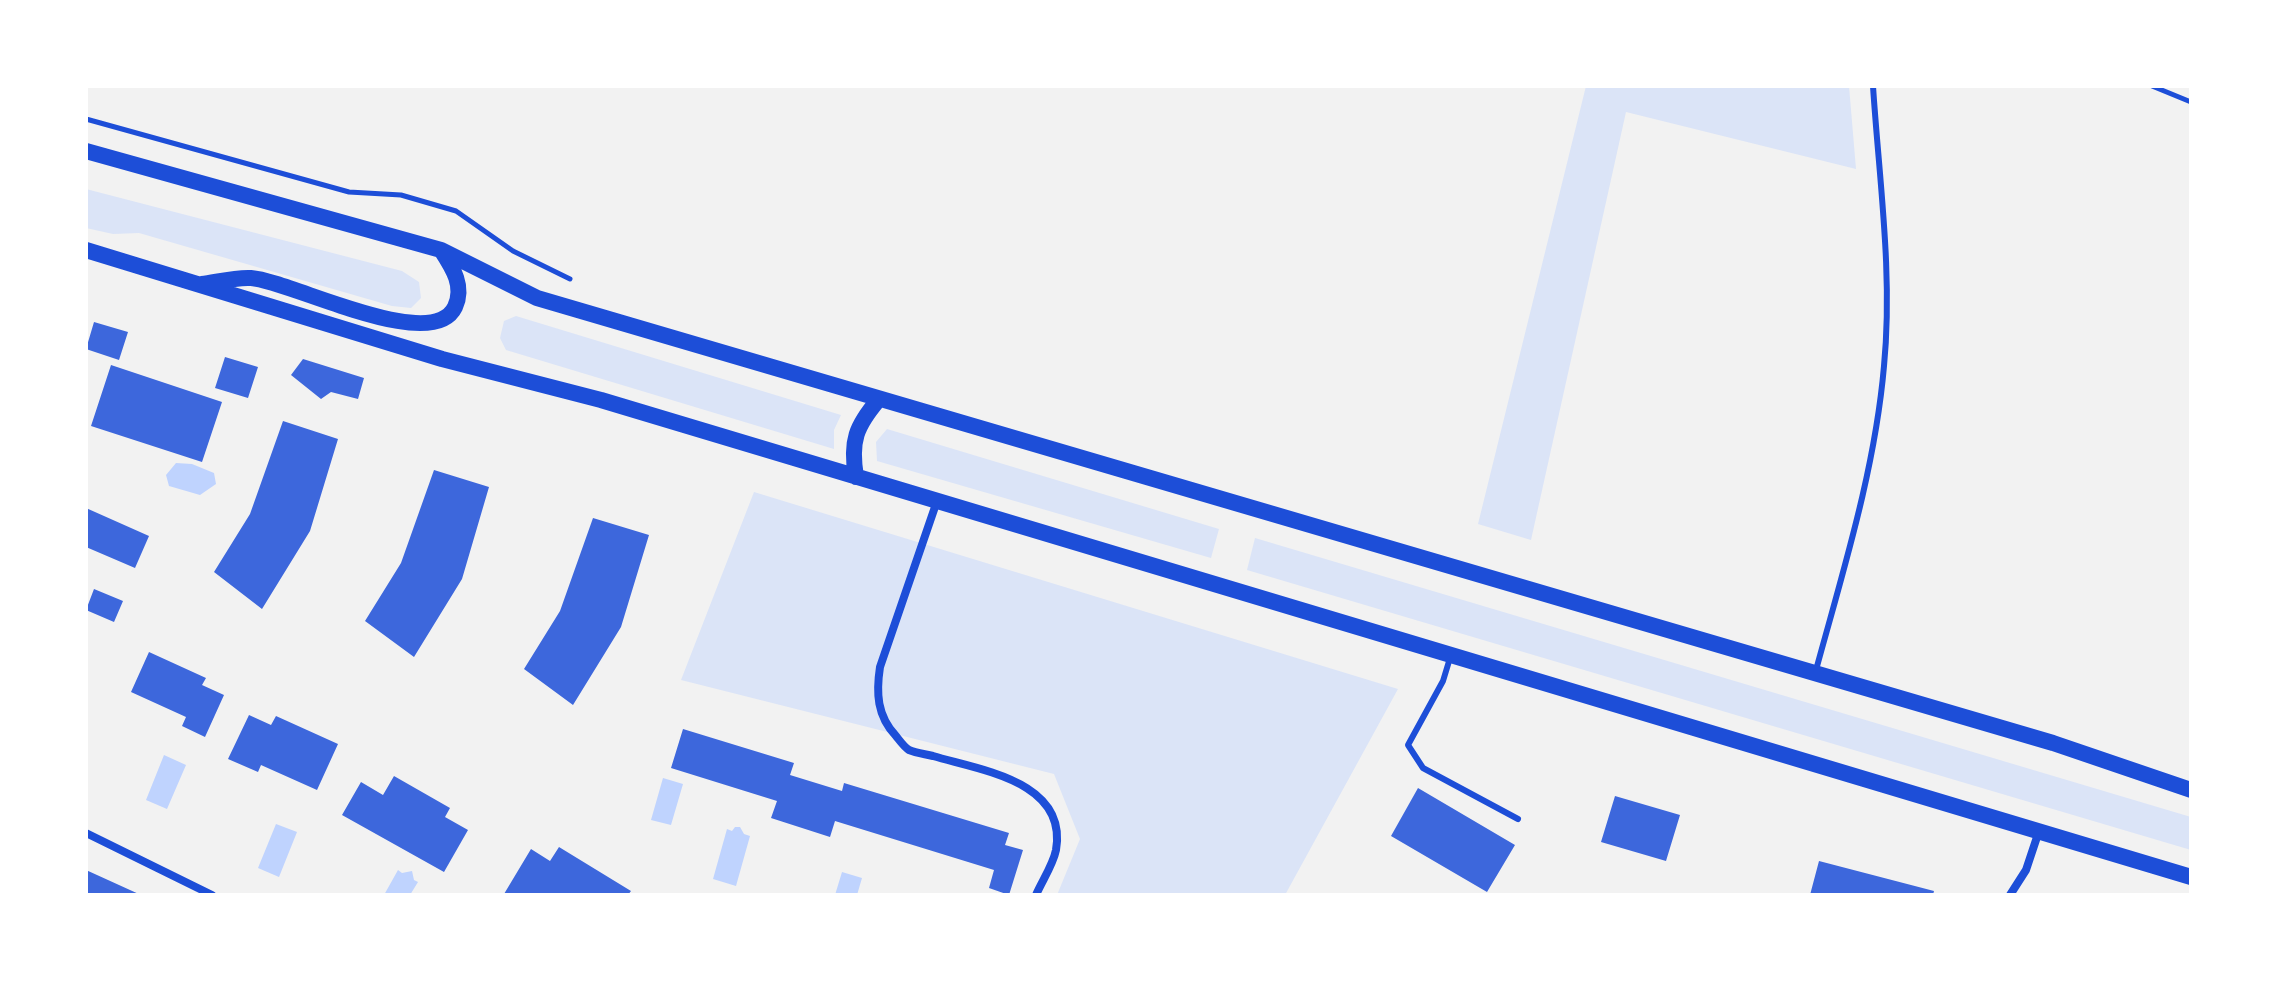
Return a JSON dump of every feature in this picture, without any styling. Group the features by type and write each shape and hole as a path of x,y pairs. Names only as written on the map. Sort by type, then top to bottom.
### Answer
{"main road":[{"path":"86,151 441,250 537,298 2053,743 2191,790"},
{"path":"86,250 442,359 601,400 2191,877"},
{"path":"196,285 251,278 391,320 420,324 441,320 455,309 458,294 456,274 441,250"},
{"path":"856,477 852,452 860,421 879,399"}],"street":[{"path":"937,501 880,667 877,690 881,714 891,731 908,749 1016,780 1040,797 1052,814 1058,831 1055,853 1036,895"},
{"path":"2010,895 2026,870 2039,831"},
{"path":"86,833 212,895"}],"lane":[{"path":"1815,674 1867,475 1884,367 1887,272 1873,86"},
{"path":"1451,654 1443,681 1408,745 1423,768 1518,819"}],"path":[{"path":"2152,86 2191,102"},
{"path":"87,119 349,192 401,195 456,211 513,251 581,284"}],"shaded area":[{"path":"1586,86 1849,86 1856,169 1626,112 1531,540 1478,524"},
{"path":"86,189 402,271 419,282 421,298 411,308 392,306 139,233 113,234 86,228"},
{"path":"516,316 841,415 834,430 834,449 506,350 500,338 504,321"},
{"path":"887,429 1219,529 1211,558 877,461 876,442"},
{"path":"754,492 1398,689 1285,895 1057,895 1080,839 1054,774 681,680"},
{"path":"1255,538 2191,817 2191,850 1247,570"}],"water":[{"path":"176,463 192,464 214,473 216,484 200,495 169,486 166,475"},
{"path":"164,755 186,765 167,809 146,800"},
{"path":"663,778 683,784 671,825 651,820"},
{"path":"276,824 297,832 279,877 258,868"},
{"path":"740,827 744,834 750,836 736,886 713,879 727,829 732,831"},
{"path":"398,870 402,873 412,871 414,880 418,882 410,895 384,895"},
{"path":"842,872 862,878 857,895 835,895"}],"building":[{"path":"94,322 128,332 119,360 86,349"},
{"path":"225,357 258,367 248,398 215,388"},
{"path":"303,359 364,378 358,399 331,392 321,399 291,375"},
{"path":"111,365 222,402 202,462 91,426"},
{"path":"283,421 338,439 310,531 262,609 214,572 250,514"},
{"path":"434,470 489,487 462,579 414,657 365,621 401,563"},
{"path":"86,508 149,536 135,568 86,547"},
{"path":"593,518 649,535 621,627 573,705 524,669 560,611"},
{"path":"94,589 123,601 114,622 86,610"},
{"path":"149,652 206,678 202,685 224,695 205,737 182,726 186,717 131,692"},
{"path":"249,715 271,725 276,716 338,744 317,790 261,765 258,772 228,759"},
{"path":"683,729 794,763 790,775 842,791 844,783 1009,833 1005,845 1023,850 1009,895 989,888 994,870 835,821 830,837 771,818 777,801 671,768"},
{"path":"394,776 450,808 445,817 468,830 444,872 342,815 361,782 383,795"},
{"path":"1418,788 1515,845 1487,892 1391,836"},
{"path":"1615,796 1680,815 1666,861 1601,842"},
{"path":"559,847 631,891 628,895 504,894 531,849 550,861"},
{"path":"1819,861 1934,891 1933,895 1810,895"},
{"path":"86,870 141,895 86,895"}]}
